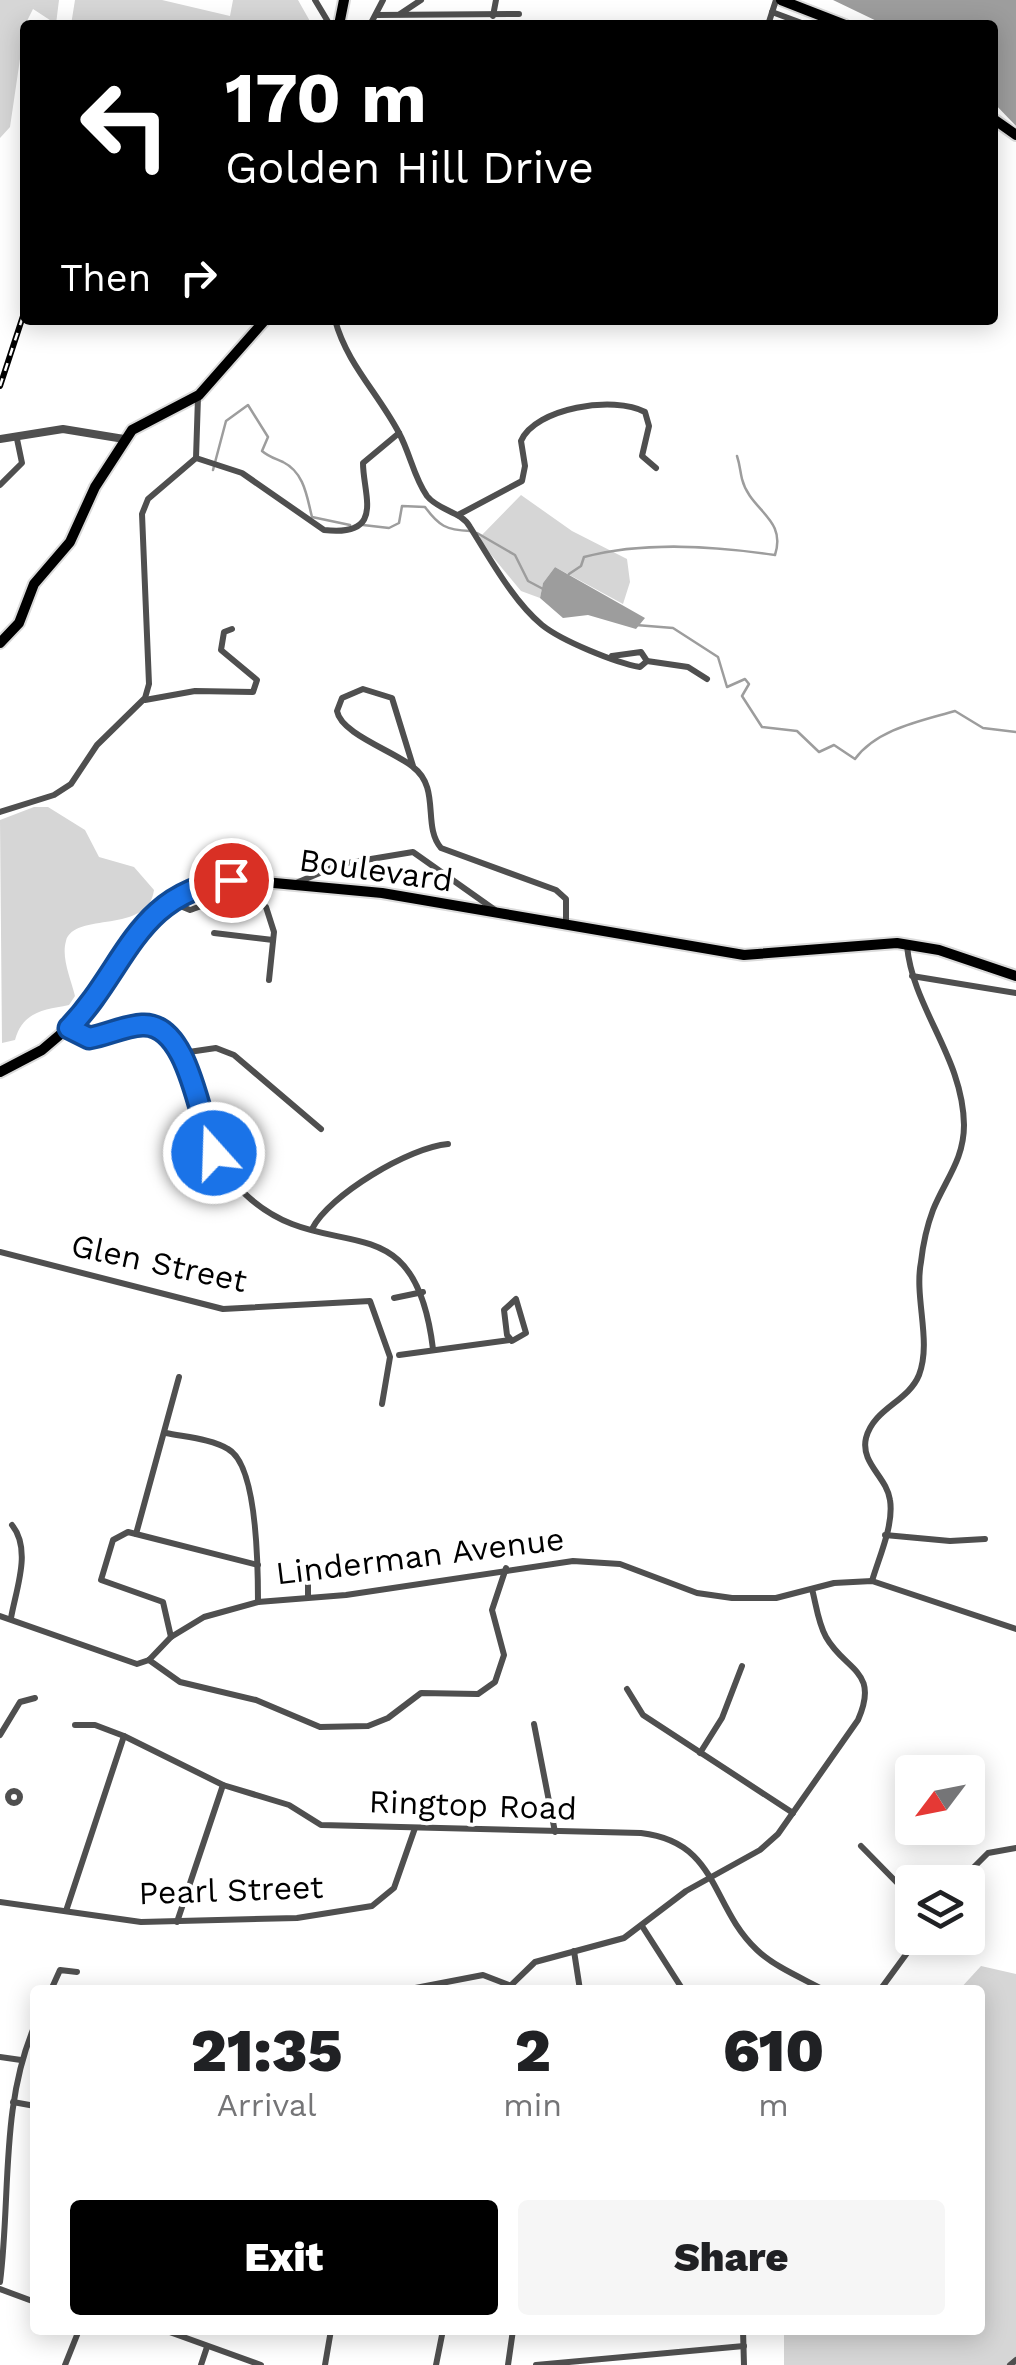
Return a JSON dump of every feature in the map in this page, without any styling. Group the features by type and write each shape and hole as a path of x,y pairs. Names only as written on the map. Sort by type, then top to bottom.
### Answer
{"main road":[{"path":"778,0 832,20"},
{"path":"0,642 18,623 34,584 70,542 124,440 145,420 198,396 260,325"},
{"name":"Boulevard","path":"2,1067 42,1050 69,1028 135,933 171,901 198,886 231,880 295,884 744,954 907,944 966,958 1016,976"}],"street":[{"path":"373,20 383,0"},
{"path":"399,15 421,0"},
{"path":"493,16 496,0"},
{"path":"770,20 778,0"},
{"path":"772,12 794,20"},
{"path":"376,15 519,14"},
{"path":"337,325 349,360 399,433 430,500 458,515 541,624 640,667 647,661 688,667 707,679"},
{"path":"0,812 64,790 98,744 143,700 149,684 142,514 148,500 196,458 198,396"},
{"path":"458,515 522,482 525,466 521,440 533,423 592,403 629,406 645,412 649,426 642,456 656,468"},
{"path":"0,439 64,429 124,440"},
{"path":"196,458 242,473 324,530 352,527 371,504 362,470 365,460 399,433"},
{"path":"0,485 22,463 17,439"},
{"path":"143,700 195,691 254,692 258,680 221,650 224,632 232,629"},
{"path":"612,656 642,652 647,661"},
{"path":"413,766 341,724 338,711 342,698 364,689 392,698 413,766 432,802 433,836 441,848 556,890 568,906 566,926"},
{"path":"295,884 341,864 413,852 499,914"},
{"path":"171,901 190,910 218,900 252,899 271,915 269,980"},
{"path":"214,932 273,940"},
{"path":"869,1581 885,1535 890,1498 866,1456 865,1441 873,1422 910,1388 921,1371 920,1262 933,1210 956,1168 964,1141 963,1108 952,1065 912,976 907,944"},
{"path":"912,976 1016,993"},
{"path":"69,1028 92,1038 129,1027 154,1026 171,1036 182,1053 207,1138 221,1166 254,1202 312,1229 389,1252 410,1270 423,1292 433,1349"},
{"path":"182,1053 224,1050 321,1128"},
{"path":"312,1229 333,1201 424,1149 448,1144"},
{"name":"Glen Street","path":"0,1252 222,1309 370,1301 394,1356"},
{"path":"394,1298 423,1292"},
{"path":"382,1404 394,1356 510,1340 526,1333 516,1299 504,1310 510,1340"},
{"path":"136,1534 166,1433 178,1376"},
{"path":"166,1433 232,1451 258,1525 258,1602"},
{"path":"11,1618 24,1550 22,1537 12,1526"},
{"path":"171,1637 163,1602 101,1580 113,1540 128,1532 258,1565"},
{"path":"885,1535 950,1542 985,1539"},
{"name":"Linderman Avenue","path":"150,1660 171,1637 204,1617 258,1602 572,1561 610,1562 697,1593 732,1598 776,1598 869,1581 1016,1629"},
{"path":"308,1564 308,1597"},
{"path":"0,1616 127,1662 150,1660 180,1682 256,1700 313,1725 368,1726 388,1718 421,1692 478,1694 495,1682 504,1655 492,1610 506,1568"},
{"path":"509,1985 535,1962 610,1944 642,1926 710,1877 766,1846 793,1812 858,1720 866,1700 860,1673 827,1638 812,1589"},
{"path":"700,1752 722,1718 742,1666"},
{"path":"626,1689 643,1715 793,1812"},
{"path":"0,1735 20,1702 35,1698"},
{"path":"534,1724 555,1832"},
{"name":"Ringtop Road","path":"74,1726 95,1725 124,1736 223,1784 289,1806 321,1826 662,1837 687,1848 756,1950 816,1985"},
{"path":"66,1911 124,1736"},
{"path":"177,1922 223,1784"},
{"name":"Pearl Street","path":"0,1902 177,1922 297,1918 372,1906 394,1888 415,1828"},
{"path":"860,1846 895,1881"},
{"path":"976,1865 988,1853 1016,1848"},
{"path":"642,1926 680,1985"},
{"path":"574,1952 579,1985"},
{"path":"884,1985 906,1955"},
{"path":"53,1985 60,1970 77,1972"},
{"path":"429,1985 478,1975 502,1985"},
{"path":"30,2038 21,2060 10,2124 0,2286 30,2300"},
{"path":"0,2057 21,2060"},
{"path":"13,2102 30,2105"},
{"path":"0,2122 10,2124"},
{"path":"65,2365 76,2335"},
{"path":"177,2335 261,2365"},
{"path":"325,2365 330,2335"},
{"path":"436,2365 441,2335"},
{"path":"508,2365 512,2335"},
{"path":"743,2335 744,2365"},
{"path":"536,2365 744,2346"},
{"path":"201,2365 207,2347"},
{"path":"1010,2365 1016,2360"}],"shaded area":[{"path":"0,0 59,0 56,20 33,9 28,20 20,20 20,59 10,127 0,138"},
{"path":"75,0 162,0 230,16 233,0 298,0 309,20 72,20"},
{"path":"833,0 1016,0 1016,126 998,107 998,20 875,20"},
{"path":"521,495 572,531 627,559 630,582 623,604 555,567 543,583 540,598 521,591 478,539"},
{"path":"555,567 645,618 636,629 588,615 563,618 540,598 543,583"},
{"path":"34,807 48,807 85,830 99,857 134,867 154,890 149,904 139,913 72,932 65,954 75,996 69,1005 29,1018 15,1040 2,1043 0,820"},
{"path":"981,1966 1016,1974 1016,2365 784,2365 784,2335 985,2335 985,1985 964,1985"}],"waterway":[{"path":"213,470 226,421 248,405 268,437 262,451 296,473 304,486 312,517 350,525"},
{"path":"569,574 581,566 584,557 631,549 704,547 775,555 776,532 746,490 737,456"},
{"path":"363,525 389,528 399,523 402,506 425,507 444,526 470,531"},
{"path":"477,533 515,555 528,581 545,590"},
{"path":"636,625 673,628 718,657 727,687 745,679 749,684 742,696 762,727 797,731 819,752 834,745 855,759 887,733 955,711 983,728 1016,732"}],"railway":[{"path":"0,386 20,325"}],"route":[{"path":"214,1153 182,1053 166,1032 144,1024 89,1038 69,1028 135,933 154,914 198,886 231,880"}]}
